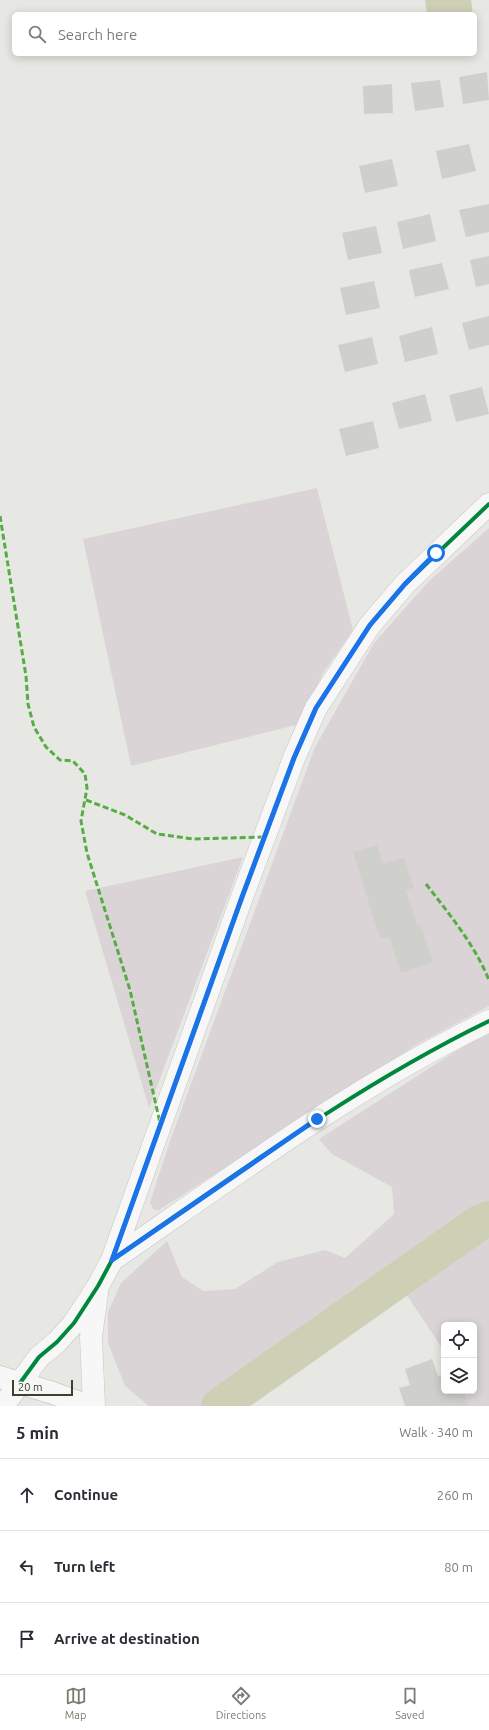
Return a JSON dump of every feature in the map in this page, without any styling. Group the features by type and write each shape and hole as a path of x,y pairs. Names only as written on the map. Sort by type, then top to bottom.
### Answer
{"main road":[{"path":"3,1406 10,1380 57,1342 74,1323 98,1286 112,1260 242,897 294,758 316,708 374,619 405,584 489,504"},
{"path":"112,1260 317,1119 423,1056 489,1021"},
{"path":"94,1406 91,1337 98,1286"},
{"path":"10,1380 89,1406"}],"shaded area":[{"path":"425,0 471,0 473,12 427,12"},
{"path":"317,488 353,630 323,673 300,724 131,766 83,539"},
{"path":"489,528 489,1006 419,1043 159,1210 153,1209 150,1202 170,1141 315,747 374,643 428,582"},
{"path":"243,857 149,1108 85,891"},
{"path":"489,1031 489,1406 469,1406 465,1394 477,1394 477,1322 441,1322 441,1346 398,1282 219,1406 149,1406 125,1386 108,1343 108,1312 121,1283 167,1241 182,1277 203,1291 235,1289 278,1262 325,1250 345,1258 394,1214 392,1187 332,1154 319,1139"}],"building":[{"path":"487,72 489,100 463,104 459,77"},
{"path":"440,80 444,107 415,111 411,83"},
{"path":"392,84 393,113 364,114 363,86"},
{"path":"469,144 476,171 442,179 436,151"},
{"path":"392,159 398,186 365,193 359,166"},
{"path":"489,204 489,232 466,237 459,210"},
{"path":"430,214 436,241 403,249 397,222"},
{"path":"376,226 382,253 348,260 342,233"},
{"path":"489,256 489,284 476,287 470,260"},
{"path":"442,263 449,289 415,297 409,270"},
{"path":"374,281 380,308 346,315 340,288"},
{"path":"489,316 489,345 469,350 462,323"},
{"path":"432,327 438,354 405,362 399,336"},
{"path":"372,337 378,364 345,372 338,345"},
{"path":"482,387 489,414 456,422 449,395"},
{"path":"425,394 432,421 399,429 392,403"},
{"path":"373,421 379,448 346,456 339,429"},
{"path":"377,845 383,864 404,857 414,888 406,890 418,927 420,924 433,962 401,973 389,937 380,939 353,852"},
{"path":"432,1359 438,1376 441,1375 441,1394 465,1394 469,1406 405,1406 399,1388 410,1385 405,1369"}],"waterway":[{"path":"219,1406 479,1223 489,1219"}],"marked path":[{"path":"0,516 26,676 28,704 34,727 46,747 60,760 73,761 85,774 87,788 81,821 87,853 130,990 160,1123"},
{"path":"86,800 125,815 157,834 193,839 264,837"},
{"path":"426,884 469,942 489,980"}],"cycle path":[{"path":"20,1383 39,1357 57,1342 74,1323 98,1286 112,1260 242,897 294,758 316,708 370,625 405,584 489,504"},
{"path":"112,1260 296,1133 343,1103 439,1046 489,1021"}],"route":[{"path":"317,1119 112,1260 242,897 294,758 316,708 370,625 405,584 436,553"}]}
